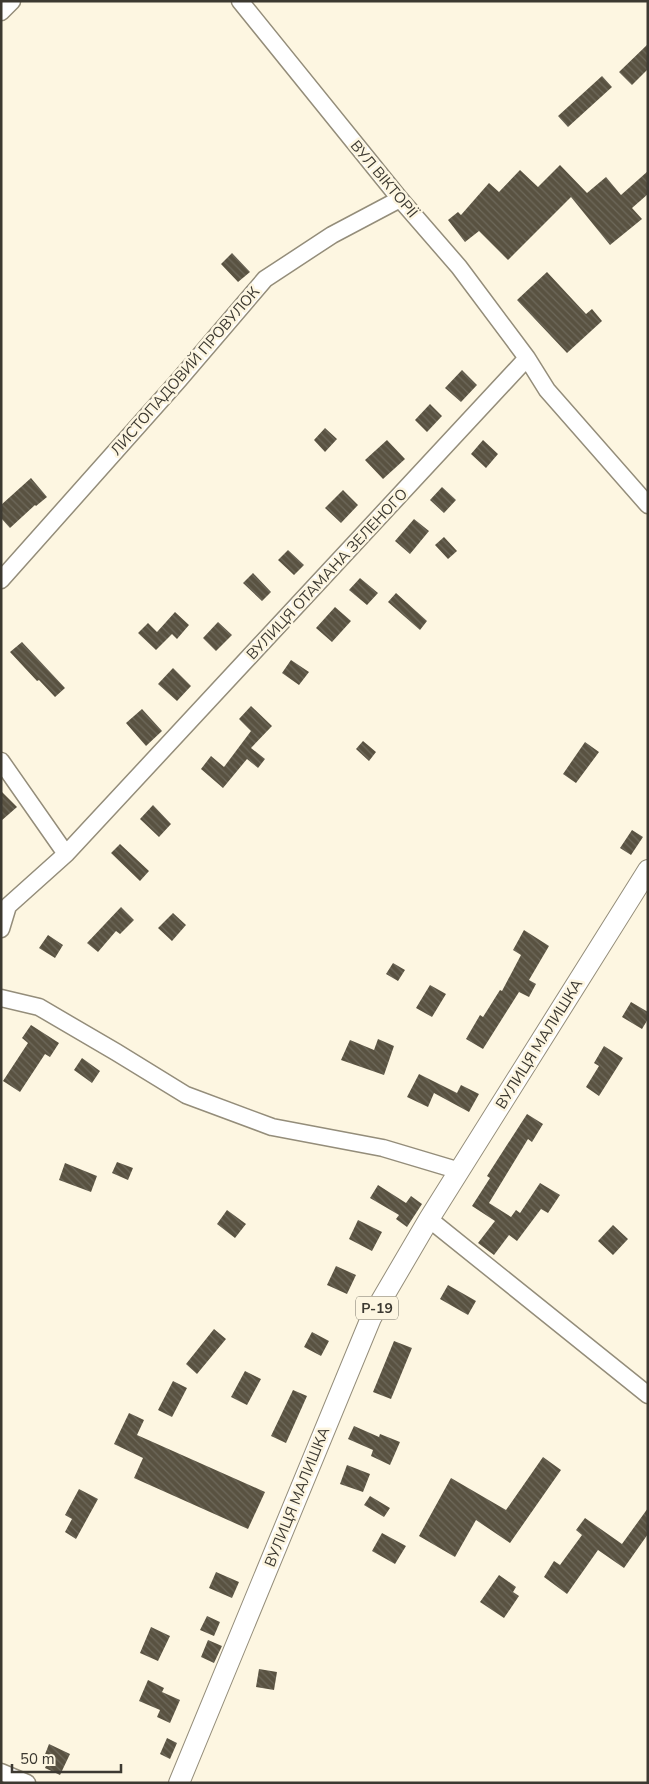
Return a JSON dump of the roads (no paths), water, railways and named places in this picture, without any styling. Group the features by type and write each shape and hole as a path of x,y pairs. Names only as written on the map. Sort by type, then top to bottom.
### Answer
{"main road":[{"name":"ВУЛИЦЯ МАЛИШКА","path":"179,1783 371,1318 429,1219 648,870"}],"street":[{"path":"1,12 12,1"},
{"name":"ВУЛ ВІКТОРІЇ","path":"240,1 400,199 459,267 527,358"},
{"name":"ЛИСТОПАДОВИЙ ПРОВУЛОК","path":"1,580 178,382 265,279 332,235 400,199"},
{"path":"527,358 547,390 648,505"},
{"name":"ВУЛИЦЯ ОТАМАНА ЗЕЛЕНОГО","path":"1,929 4,907 66,854 527,358"},
{"path":"1,761 66,854"},
{"path":"1,998 40,1007 186,1095 272,1126 383,1148 460,1171"},
{"path":"429,1219 648,1395"},
{"path":"1,1772 27,1783"}]}
